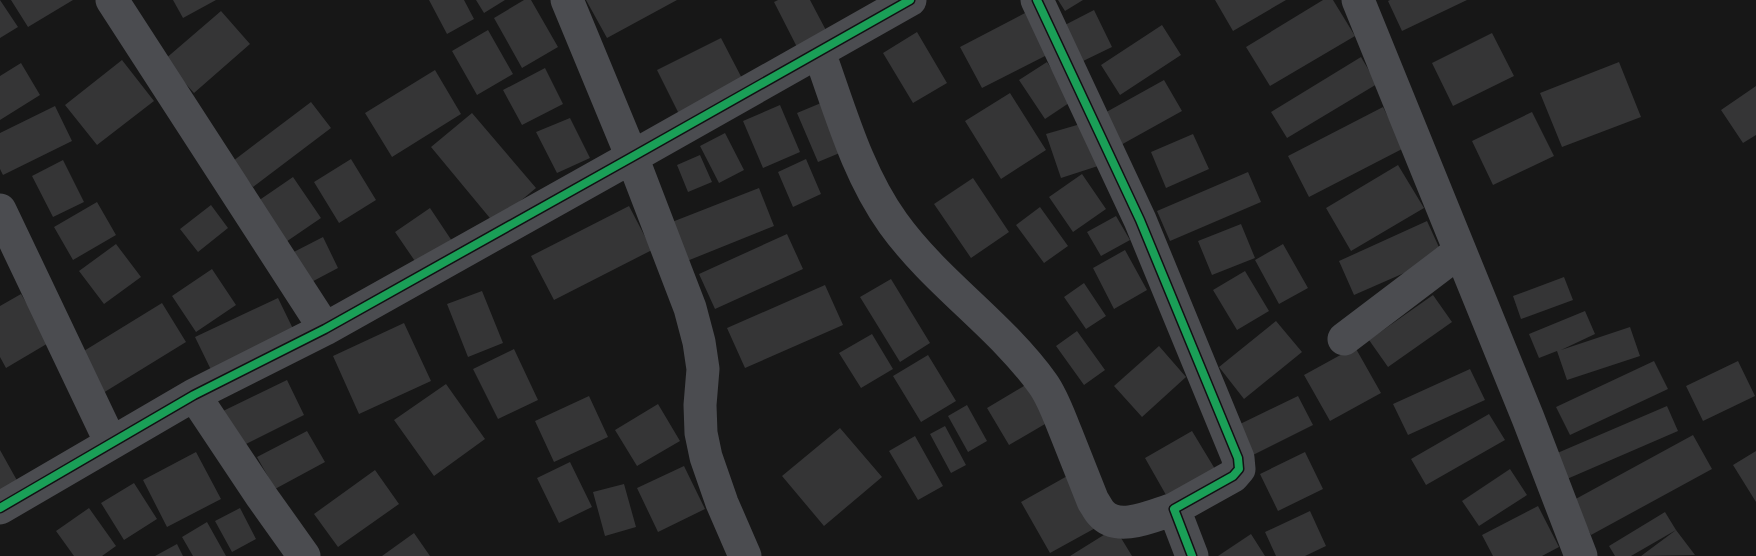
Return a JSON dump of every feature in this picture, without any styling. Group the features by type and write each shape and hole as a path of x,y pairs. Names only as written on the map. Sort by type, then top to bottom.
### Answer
{"street":[{"path":"112,0 325,328"},
{"path":"567,0 690,308 703,369 700,405 704,449 722,503 745,556"},
{"path":"0,508 194,395 325,328 632,158 910,0"},
{"path":"819,52 868,182 892,223 918,255 992,326 1044,385 1056,407 1101,513 1109,520 1121,522 1137,520 1174,509 1233,476 1239,469 1239,458 1140,220 1037,0"},
{"path":"1358,0 1581,556"},
{"path":"0,210 111,443"},
{"path":"1344,339 1460,250"},
{"path":"194,395 304,556"},
{"path":"1174,509 1192,556"}],"building":[{"path":"0,0 18,27 0,38"},
{"path":"11,0 73,0 28,27"},
{"path":"173,0 216,0 183,18"},
{"path":"429,0 464,0 474,19 447,34"},
{"path":"476,0 505,0 484,13"},
{"path":"524,0 531,0 558,47 522,68 494,18"},
{"path":"586,0 677,0 607,38"},
{"path":"810,0 829,36 799,51 774,2"},
{"path":"1058,0 1083,0 1065,11"},
{"path":"1215,0 1286,0 1233,31"},
{"path":"1323,0 1333,0 1355,36 1270,86 1246,47"},
{"path":"1467,0 1402,31 1388,1"},
{"path":"1094,10 1112,47 1081,62 1063,26"},
{"path":"221,11 250,44 194,93 164,60"},
{"path":"1025,13 1047,55 982,88 960,47"},
{"path":"1162,25 1181,55 1120,95 1101,65"},
{"path":"488,30 513,74 477,95 452,51"},
{"path":"917,32 947,83 913,103 883,53"},
{"path":"1492,33 1514,76 1453,106 1432,63"},
{"path":"721,38 747,88 682,120 657,70"},
{"path":"1361,57 1377,84 1287,138 1271,112"},
{"path":"122,60 154,101 97,145 65,105"},
{"path":"1047,62 1072,101 1045,119 1019,80"},
{"path":"1619,62 1641,117 1562,147 1540,93"},
{"path":"21,63 40,95 0,120 0,76"},
{"path":"545,68 563,104 522,125 503,90"},
{"path":"435,70 461,114 392,157 365,113"},
{"path":"1164,80 1182,111 1119,146 1101,115"},
{"path":"1756,86 1756,135 1743,143 1721,110"},
{"path":"1010,93 1046,150 1001,179 965,121"},
{"path":"311,102 331,128 253,187 233,161"},
{"path":"821,103 842,152 818,162 797,113"},
{"path":"780,105 800,152 763,168 743,121"},
{"path":"55,106 72,141 3,175 0,169 0,133"},
{"path":"1383,107 1404,148 1309,197 1288,156"},
{"path":"1532,112 1554,156 1493,185 1472,141"},
{"path":"472,113 536,188 494,223 431,147"},
{"path":"570,118 590,158 557,173 536,132"},
{"path":"1084,123 1098,166 1061,178 1046,134"},
{"path":"725,133 744,170 719,183 700,146"},
{"path":"1193,134 1209,169 1166,188 1151,152"},
{"path":"700,155 712,182 688,192 677,165"},
{"path":"351,159 376,200 339,223 314,182"},
{"path":"806,159 821,194 793,207 778,172"},
{"path":"63,160 84,202 53,217 32,176"},
{"path":"1398,165 1424,208 1351,251 1326,208"},
{"path":"1248,172 1261,202 1170,241 1157,211"},
{"path":"1082,174 1106,209 1073,232 1049,197"},
{"path":"293,177 321,218 280,246 252,205"},
{"path":"973,178 1009,232 971,258 934,204"},
{"path":"759,188 774,226 687,261 672,222"},
{"path":"97,202 116,235 73,260 54,227"},
{"path":"211,205 228,228 198,252 180,229"},
{"path":"629,206 652,250 554,300 531,256"},
{"path":"1040,207 1068,246 1044,263 1016,225"},
{"path":"430,208 454,244 419,267 395,232"},
{"path":"1116,216 1130,240 1101,256 1087,232"},
{"path":"1427,221 1443,256 1354,295 1339,261"},
{"path":"1241,224 1255,258 1212,275 1198,241"},
{"path":"787,234 803,269 715,309 699,274"},
{"path":"323,237 338,268 302,287 286,256"},
{"path":"116,244 141,277 104,304 79,271"},
{"path":"1283,244 1308,288 1279,304 1255,260"},
{"path":"1125,250 1147,290 1114,309 1093,268"},
{"path":"212,269 236,305 196,332 172,296"},
{"path":"1245,271 1269,311 1237,330 1213,290"},
{"path":"1564,277 1573,300 1521,319 1513,296"},
{"path":"891,279 930,343 900,362 860,297"},
{"path":"1084,283 1106,316 1086,329 1064,297"},
{"path":"825,285 843,325 745,368 727,328"},
{"path":"482,291 503,343 468,357 447,304"},
{"path":"21,294 50,342 6,368 0,357 0,306"},
{"path":"1433,295 1452,322 1388,367 1369,340"},
{"path":"278,298 297,337 214,376 195,337"},
{"path":"162,303 186,342 103,393 79,354"},
{"path":"1585,311 1595,334 1561,350 1630,327 1640,356 1567,380 1557,351 1539,358 1529,334"},
{"path":"1276,321 1302,352 1244,399 1219,367"},
{"path":"404,323 431,381 359,414 333,356"},
{"path":"1077,331 1105,370 1084,385 1056,346"},
{"path":"872,334 893,369 861,388 839,353"},
{"path":"1159,346 1186,377 1142,417 1114,386"},
{"path":"1355,347 1381,393 1330,421 1304,375"},
{"path":"514,349 538,400 498,419 473,369"},
{"path":"928,355 956,401 921,422 893,376"},
{"path":"1654,361 1668,389 1570,435 1556,407"},
{"path":"1738,361 1755,396 1703,421 1686,386"},
{"path":"1470,369 1485,400 1408,435 1393,404"},
{"path":"287,380 304,415 238,448 221,412"},
{"path":"1034,380 1057,417 1009,445 987,408"},
{"path":"446,384 485,439 434,476 394,420"},
{"path":"589,396 608,437 554,462 535,421"},
{"path":"1298,396 1313,425 1251,456 1236,426"},
{"path":"658,404 680,441 637,466 615,430"},
{"path":"967,405 987,441 968,452 948,416"},
{"path":"1667,406 1678,431 1560,482 1548,457"},
{"path":"1489,414 1505,440 1426,485 1411,459"},
{"path":"945,426 966,465 951,473 930,434"},
{"path":"840,428 882,477 824,526 782,476"},
{"path":"307,431 325,462 275,489 257,457"},
{"path":"1192,431 1218,474 1170,502 1145,458"},
{"path":"1693,435 1712,469 1591,535 1572,501"},
{"path":"915,436 943,486 918,500 889,451"},
{"path":"0,450 24,493 0,506"},
{"path":"1756,451 1756,502 1733,465"},
{"path":"196,452 221,499 167,527 143,480"},
{"path":"1305,452 1323,489 1278,511 1260,474"},
{"path":"570,462 592,507 559,523 537,478"},
{"path":"684,466 705,509 658,532 637,488"},
{"path":"1510,469 1527,495 1479,526 1462,501"},
{"path":"375,470 399,504 338,547 314,514"},
{"path":"1069,475 1099,526 1050,553 1021,502"},
{"path":"134,483 157,519 124,540 101,503"},
{"path":"624,484 636,527 605,536 593,492"},
{"path":"1538,506 1559,547 1542,556 1493,556 1482,535"},
{"path":"89,508 116,546 102,556 74,556 56,531"},
{"path":"240,508 256,539 232,552 215,521"},
{"path":"1310,511 1326,546 1305,556 1276,556 1265,532"},
{"path":"1665,512 1676,530 1631,556 1615,556 1609,546"},
{"path":"207,522 226,556 193,556 182,537"},
{"path":"1115,528 1132,556 1070,556"},
{"path":"1676,530 1695,555 1641,556"},
{"path":"414,533 430,556 382,556"},
{"path":"1251,534 1265,556 1218,556"},
{"path":"177,544 183,556 155,556"}],"cycle path":[{"path":"0,508 194,395 325,329 910,0"},
{"path":"1037,0 1140,220 1238,458 1239,469 1233,476 1174,509 1192,556"}]}
